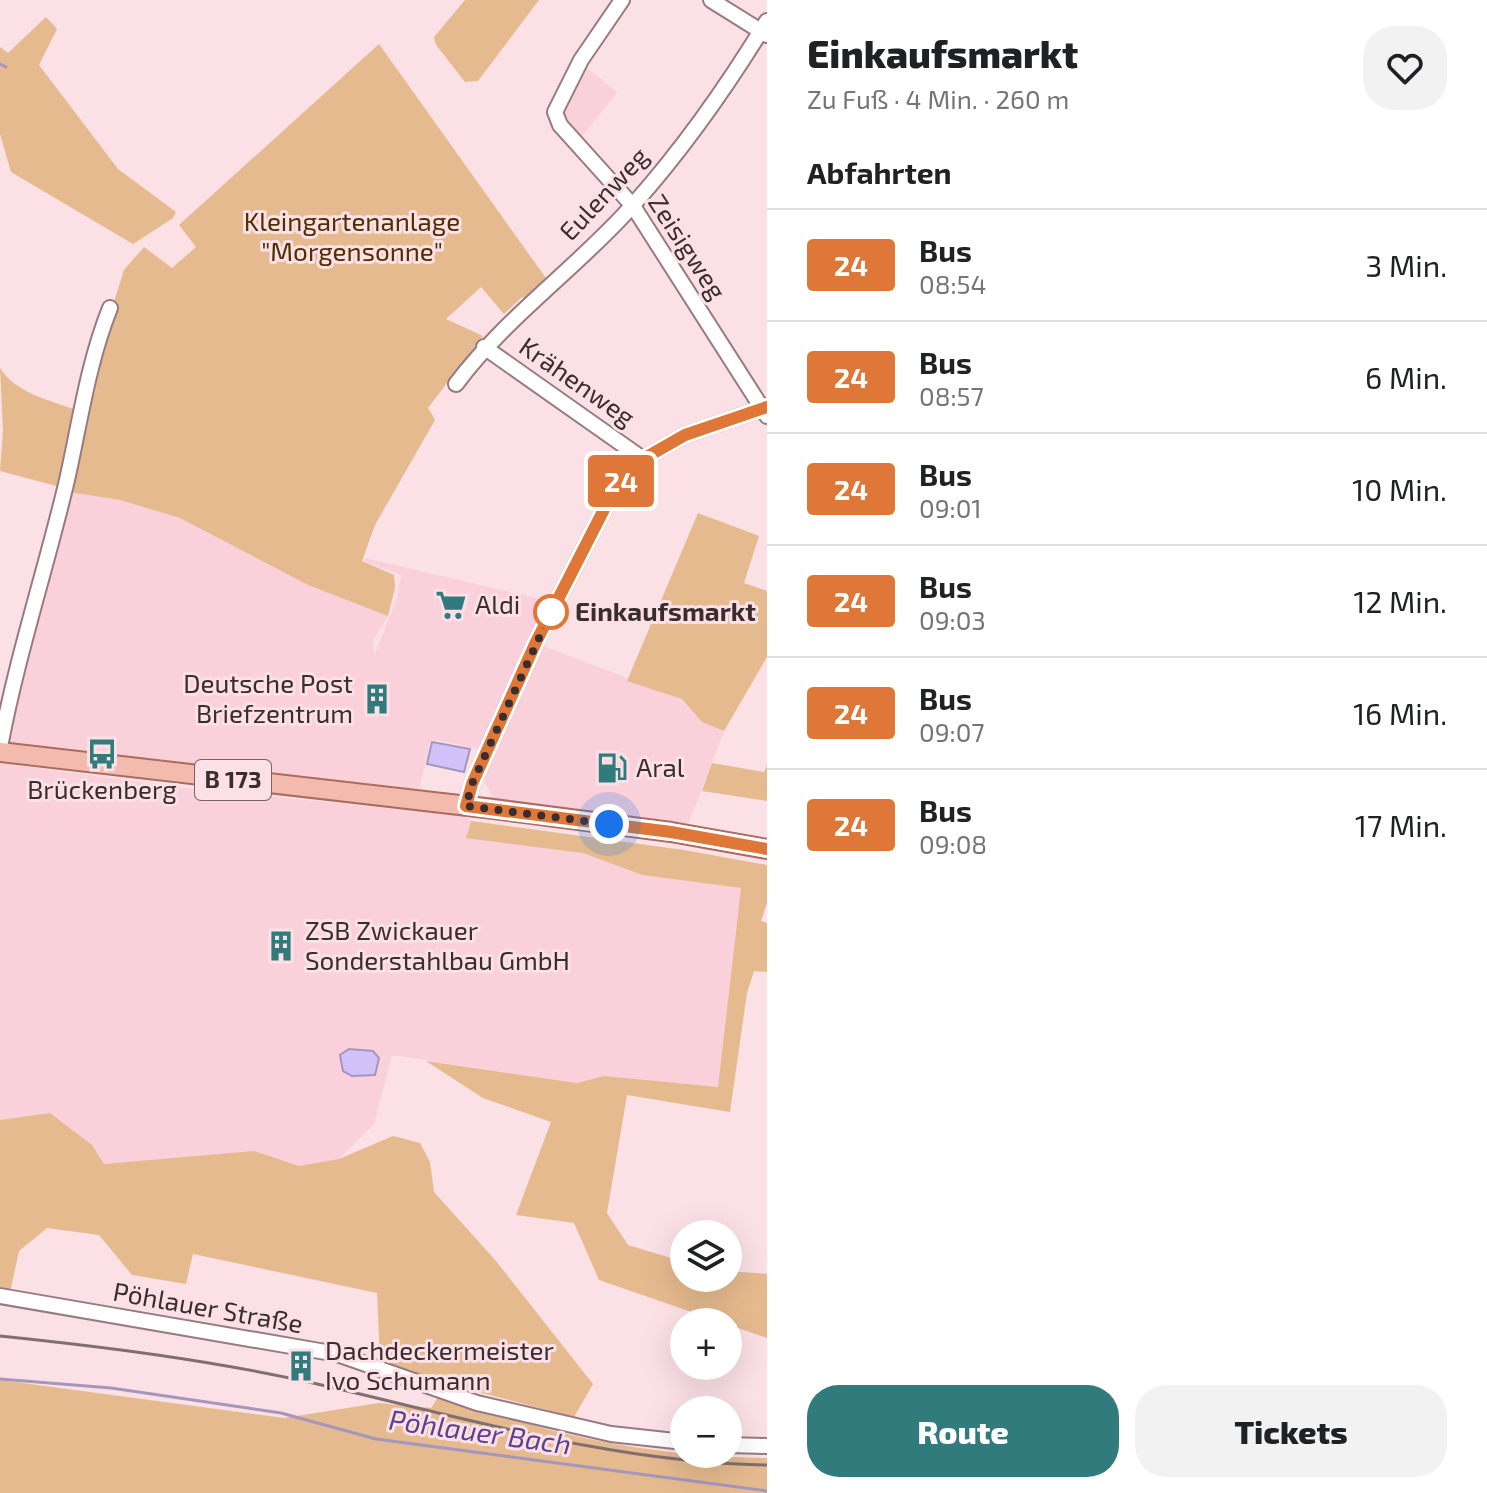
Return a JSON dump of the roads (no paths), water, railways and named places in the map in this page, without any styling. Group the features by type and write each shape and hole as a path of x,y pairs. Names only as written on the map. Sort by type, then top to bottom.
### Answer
{"main road":[{"name":"B 173","path":"0,749 671,832 767,849"}],"street":[{"name":"Zeisigweg","path":"622,0 581,60 555,112 560,125 633,206 765,411"},
{"path":"711,0 765,29"},
{"name":"Eulenweg","path":"456,384 484,347 633,206 765,29"},
{"path":"0,749 15,670 67,480 94,356 110,308"},
{"name":"Krähenweg","path":"484,347 643,459"},
{"path":"466,806 472,784 586,539 615,488 643,459 685,435 765,411"},
{"name":"Pöhlauer Straße","path":"0,1296 337,1354 477,1403 611,1434 670,1440"},
{"path":"742,1445 767,1446"}],"waterway":[{"path":"0,64 6,67"},
{"name":"Pöhlauer Bach","path":"0,1379 111,1388 281,1413 376,1439 767,1491"}],"railway":[{"path":"0,1336 235,1368 595,1447 709,1462 767,1465"}],"place":[{"name":"Aldi","path":"451,605"},
{"name":"Einkaufsmarkt","path":"551,612"},
{"name":"Deutsche Post Briefzentrum","path":"377,699"},
{"name":"Brückenberg","path":"102,754"},
{"name":"Aral","path":"612,768"},
{"name":"ZSB Zwickauer Sonderstahlbau GmbH","path":"281,946"},
{"name":"Dachdeckermeister Ivo Schumann","path":"301,1366"}],"park label":[{"name":"Kleingartenanlage \"Morgensonne\"","path":"352,237"}]}
